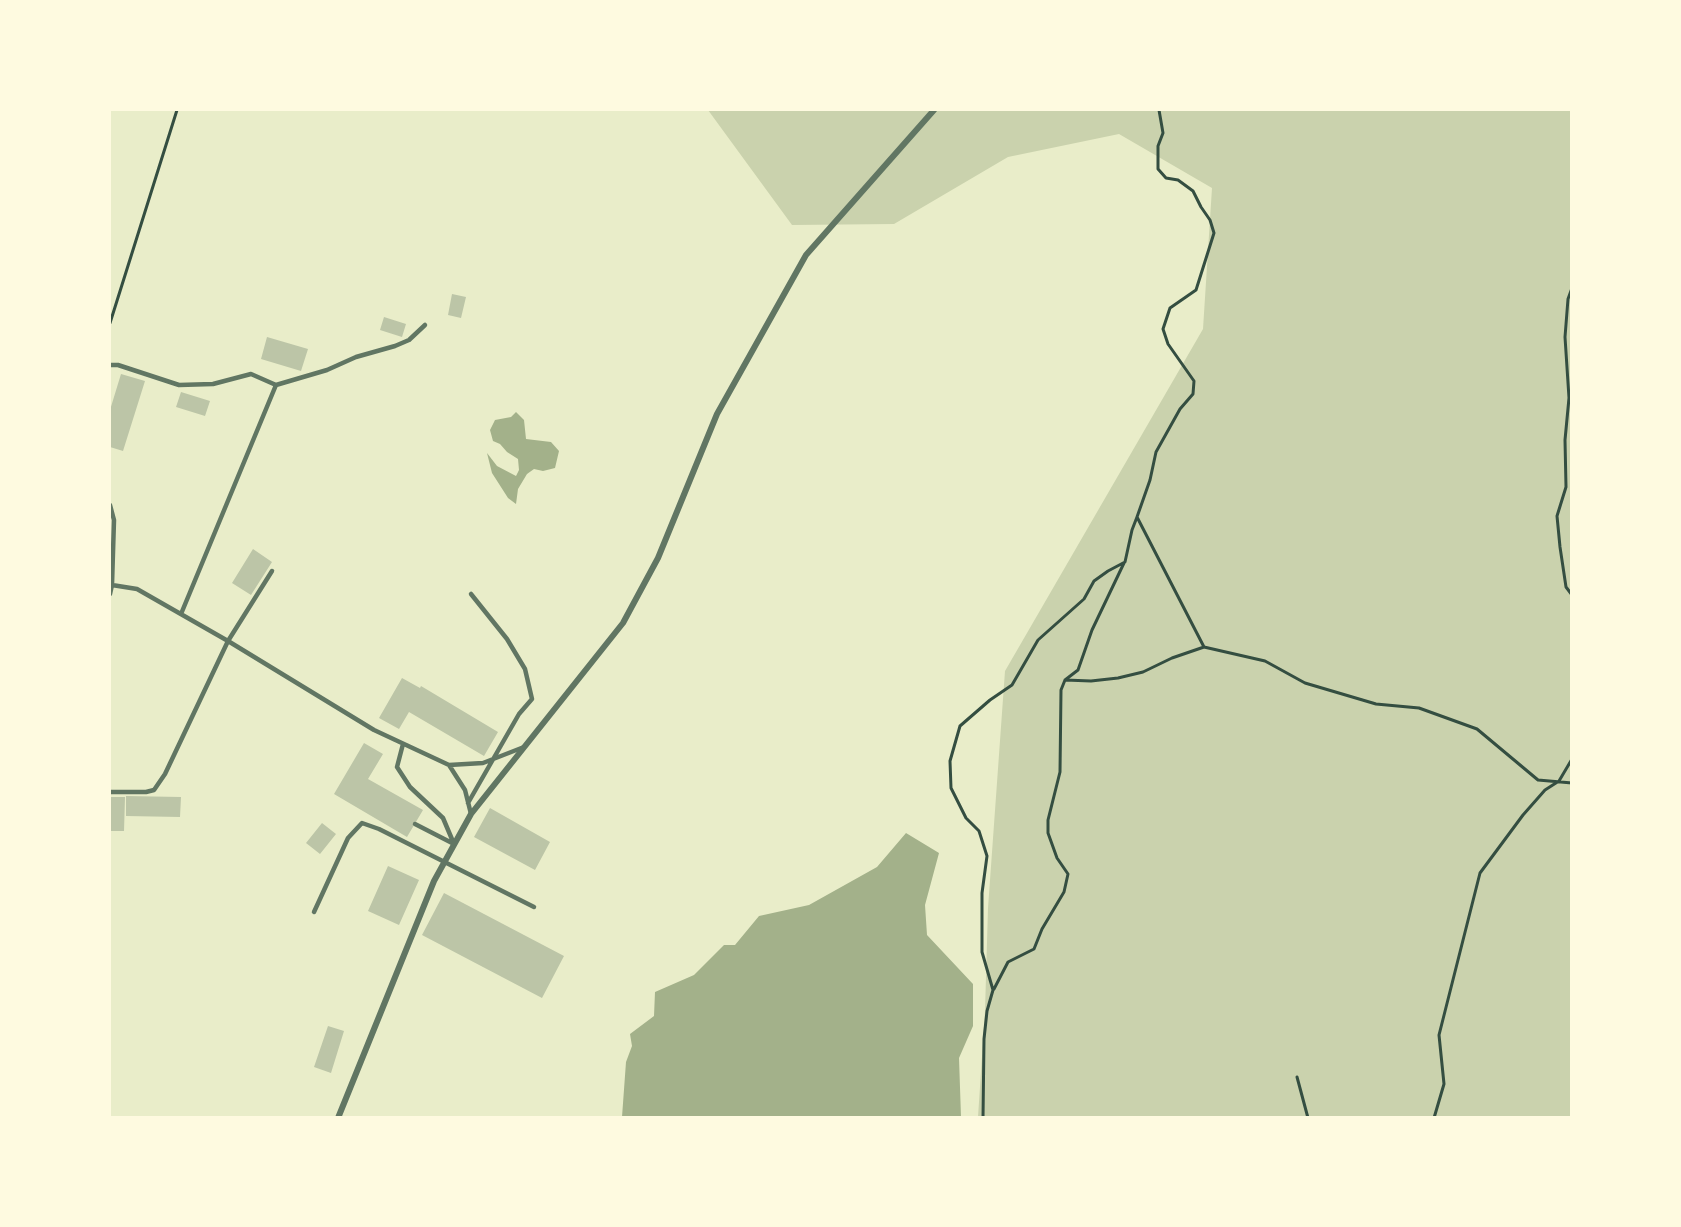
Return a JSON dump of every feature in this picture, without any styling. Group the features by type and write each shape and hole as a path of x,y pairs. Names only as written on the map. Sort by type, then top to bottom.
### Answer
{"street":[{"path":"338,1118 434,881 471,814 623,623 658,558 717,414 807,255 934,110"}],"lane":[{"path":"110,365 179,385 213,384 251,374 276,385 395,346 409,340 425,325"},
{"path":"181,614 276,385"},
{"path":"110,505 114,520 110,594"},
{"path":"110,792 154,790 165,774 228,641 272,571"},
{"path":"111,584 137,589 375,730 448,765 491,761 525,747"},
{"path":"468,803 519,714 532,699 525,669 507,639 471,594"},
{"path":"403,744 397,767 410,787 443,818 454,844"},
{"path":"448,765 465,790 471,814"},
{"path":"314,912 348,838 362,823 379,829 534,907"},
{"path":"415,824 454,844"}],"path":[{"path":"110,323 177,110"},
{"path":"983,1118 984,1039 987,1011 993,990 1008,962 1034,949 1042,929 1064,892 1068,874 1057,858 1048,834 1048,820 1060,772 1061,690 1065,680 1078,670 1092,630 1125,562 1132,530 1150,480 1156,452 1180,409 1193,394 1194,381 1168,344 1163,329 1170,308 1196,290 1214,233 1210,220 1193,191 1178,180 1166,178 1158,169 1158,146 1163,133 1159,110"},
{"path":"1572,288 1568,300 1564,337 1569,398 1565,440 1566,487 1557,516 1566,587 1572,595"},
{"path":"1137,516 1204,647"},
{"path":"993,990 982,952 982,893 987,856 979,831 966,818 951,788 950,761 960,726 990,700 1012,686 1038,640 1084,599 1094,581 1125,562"},
{"path":"1065,680 1091,681 1118,678 1143,672 1172,658 1204,647 1265,661 1305,683 1376,704 1419,708 1478,729 1538,780 1572,783"},
{"path":"1434,1118 1444,1084 1439,1035 1480,873 1523,815 1545,790 1559,781 1572,759"},
{"path":"1297,1077 1308,1118"}],"shaded area":[{"path":"708,110 1571,110 1571,1117 978,1117 985,1011 988,908 1005,671 1203,329 1212,188 1119,134 1008,157 894,224 792,225"},
{"path":"516,412 524,420 526,439 551,442 559,451 555,468 543,471 534,469 527,474 518,489 516,504 508,498 492,473 487,453 497,466 516,476 519,470 518,459 493,441 490,430 495,420 511,417"},
{"path":"906,833 939,853 925,905 927,935 973,984 973,1026 959,1058 961,1117 622,1117 626,1062 632,1046 630,1034 654,1016 655,992 694,975 724,945 735,945 759,916 809,905 877,867"}],"building":[{"path":"452,294 466,297 461,318 448,315"},
{"path":"384,317 406,324 402,337 380,330"},
{"path":"267,337 308,349 301,371 261,359"},
{"path":"121,374 145,381 123,451 110,447 110,410"},
{"path":"181,392 210,401 205,416 176,407"},
{"path":"253,549 272,562 251,595 232,583"},
{"path":"402,678 420,688 421,686 498,732 484,756 409,712 399,729 379,718"},
{"path":"364,743 383,754 368,779 423,810 407,837 334,794"},
{"path":"126,796 181,797 180,817 126,816"},
{"path":"110,797 125,797 124,831 110,831"},
{"path":"490,808 550,842 535,870 474,837"},
{"path":"322,823 336,834 320,854 306,843"},
{"path":"388,866 419,880 399,925 368,911"},
{"path":"444,893 564,956 542,998 422,935"},
{"path":"328,1026 344,1031 331,1073 314,1067"}]}
